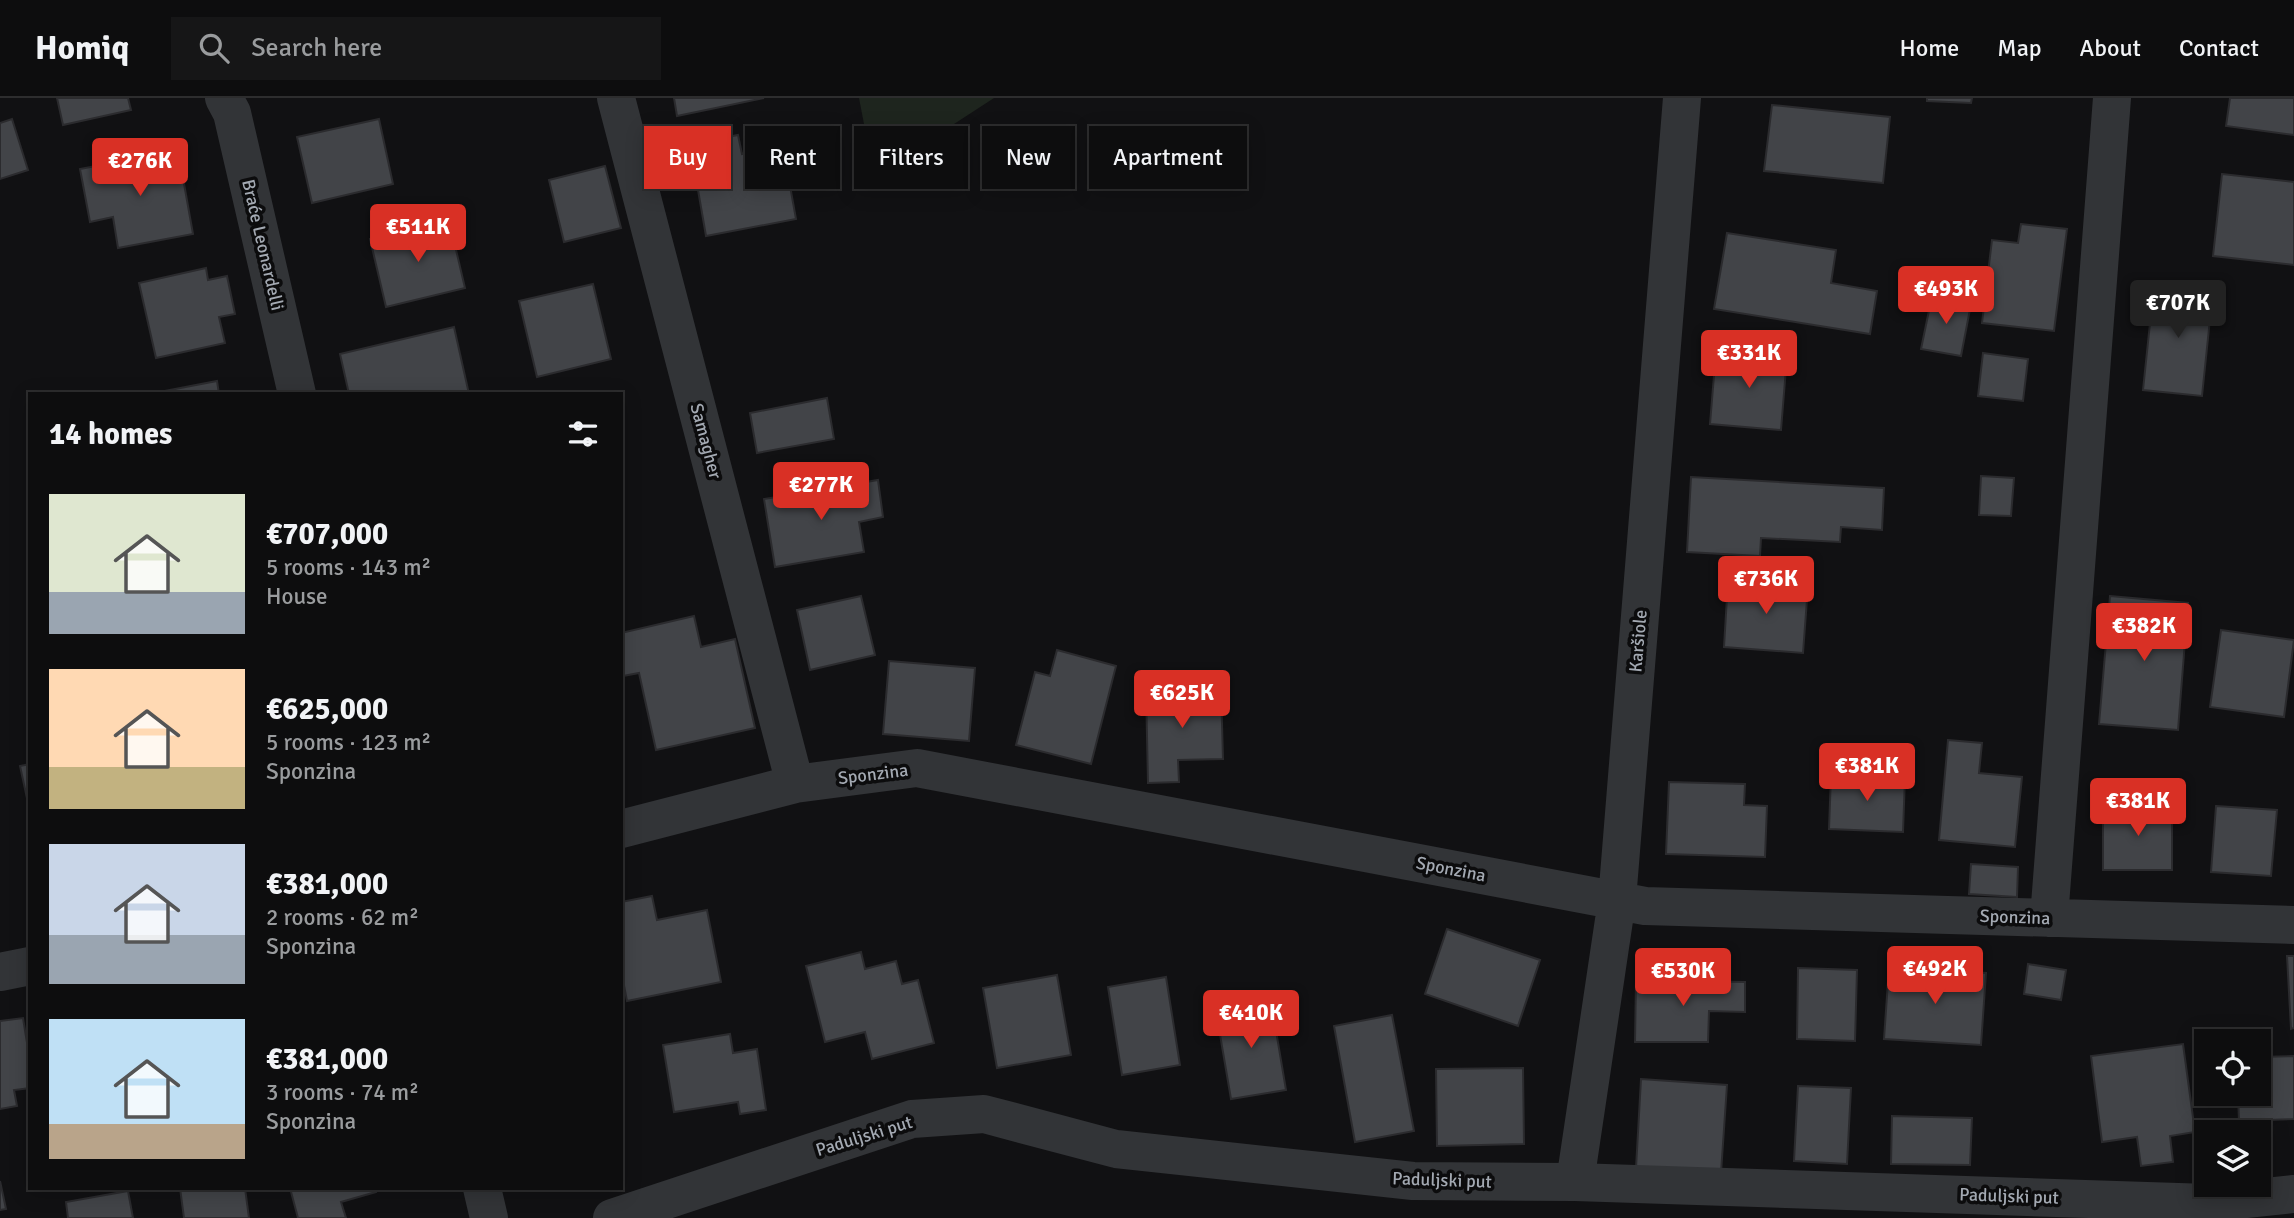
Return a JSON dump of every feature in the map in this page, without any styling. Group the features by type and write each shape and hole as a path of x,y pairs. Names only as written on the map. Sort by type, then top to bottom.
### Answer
{"street":[{"name":"Braće Leonardelli","path":"224,98 232,113 297,392"},
{"name":"Samagher","path":"616,98 796,784"},
{"name":"Karšiole","path":"1575,1182 1616,901 1682,98"},
{"path":"2049,918 2112,98"},
{"name":"Sponzina","path":"623,828 796,784 917,768 1645,906 2294,925"},
{"path":"0,972 28,966"},
{"name":"Paduljski put","path":"612,1218 912,1119 984,1114 1116,1149 1413,1181 1575,1182 2214,1211 2294,1194"},
{"path":"482,1190 489,1218"}],"shaded area":[{"path":"859,98 994,98 951,126 864,126"}],"building":[{"path":"57,98 128,98 131,110 63,125"},
{"path":"674,98 764,98 677,116"},
{"path":"1927,98 1972,98 1971,103 1927,101"},
{"path":"2230,98 2294,98 2294,135 2226,126"},
{"path":"1772,105 1890,117 1883,183 1764,171"},
{"path":"12,119 28,170 0,179 0,123"},
{"path":"379,119 393,184 312,203 297,137"},
{"path":"738,135 742,154 745,153 745,189 791,189 796,219 706,236 698,189 731,189 731,136"},
{"path":"178,150 193,234 118,248 113,217 90,222 80,169"},
{"path":"605,166 621,228 564,242 549,180"},
{"path":"2222,174 2294,182 2294,265 2213,256"},
{"path":"449,220 465,288 386,307 370,239"},
{"path":"2021,224 2067,229 2054,331 1982,323 1992,240 2018,243"},
{"path":"1727,233 1836,250 1831,283 1877,291 1870,334 1714,309"},
{"path":"206,268 208,280 227,276 235,314 219,317 225,343 156,358 139,283"},
{"path":"593,284 611,359 537,377 519,301"},
{"path":"2154,285 2213,290 2202,396 2143,390"},
{"path":"1932,296 1971,304 1961,356 1921,349"},
{"path":"454,327 469,392 349,392 340,354"},
{"path":"1716,351 1787,356 1781,430 1710,424"},
{"path":"1983,353 2028,359 2023,401 1978,396"},
{"path":"217,381 219,392 159,392"},
{"path":"827,398 834,439 757,453 750,413"},
{"path":"1981,476 2014,478 2011,516 1979,515"},
{"path":"1691,477 1884,488 1882,530 1841,527 1840,542 1761,538 1760,556 1687,552"},
{"path":"878,480 883,517 859,522 864,552 775,567 764,499"},
{"path":"1728,580 1808,586 1803,653 1724,647"},
{"path":"861,596 875,655 810,670 797,610"},
{"path":"2110,596 2188,603 2178,730 2099,724"},
{"path":"694,616 701,647 735,639 755,728 656,750 639,673 623,676 623,633"},
{"path":"2221,630 2294,640 2284,717 2210,707"},
{"path":"1057,650 1116,666 1091,764 1016,745 1035,672 1050,676"},
{"path":"889,661 975,668 969,741 883,734"},
{"path":"1221,688 1223,759 1178,760 1179,782 1148,783 1146,689"},
{"path":"1948,740 1982,743 1979,773 2022,777 2015,847 1939,840"},
{"path":"28,764 28,803 20,766"},
{"path":"1831,775 1905,777 1903,832 1829,829"},
{"path":"1669,782 1745,784 1744,805 1767,806 1765,857 1666,854"},
{"path":"2103,805 2172,805 2172,870 2103,870"},
{"path":"2216,806 2277,810 2271,876 2211,872"},
{"path":"1971,864 2018,867 2017,897 1969,894"},
{"path":"652,896 657,920 707,910 721,982 627,1001 623,980 623,902"},
{"path":"1447,929 1540,960 1518,1026 1425,994"},
{"path":"861,952 865,969 896,961 902,984 918,980 934,1043 872,1059 865,1032 825,1042 806,966"},
{"path":"2287,956 2294,956 2294,1028 2291,1029"},
{"path":"2028,964 2066,970 2061,1000 2024,994"},
{"path":"1889,967 1986,973 1981,1045 1884,1039"},
{"path":"1798,968 1857,970 1855,1041 1797,1039"},
{"path":"1057,975 1071,1055 997,1068 983,988"},
{"path":"1166,977 1180,1065 1122,1075 1108,987"},
{"path":"1636,980 1745,982 1745,1012 1709,1011 1708,1042 1635,1042"},
{"path":"1271,1001 1286,1090 1231,1099 1216,1011"},
{"path":"1392,1015 1414,1131 1355,1142 1334,1026"},
{"path":"23,1018 28,1049 28,1088 14,1090 17,1106 0,1109 0,1021"},
{"path":"730,1034 733,1053 757,1049 766,1110 740,1114 738,1102 674,1112 663,1045"},
{"path":"2183,1044 2194,1132 2170,1136 2173,1162 2141,1166 2137,1137 2102,1142 2091,1056"},
{"path":"2294,1056 2294,1119 2239,1120 2238,1106 2271,1106 2271,1057"},
{"path":"1523,1068 1524,1144 1437,1146 1436,1069"},
{"path":"1641,1079 1727,1085 1721,1173 1636,1168"},
{"path":"1798,1086 1851,1088 1847,1164 1794,1161"},
{"path":"1892,1116 1972,1118 1970,1165 1891,1164"},
{"path":"0,1181 6,1209 0,1210"},
{"path":"180,1190 245,1190 249,1218 184,1218"},
{"path":"291,1190 376,1190 341,1202 346,1218 298,1218"},
{"path":"128,1191 133,1218 68,1218 66,1202"}]}
